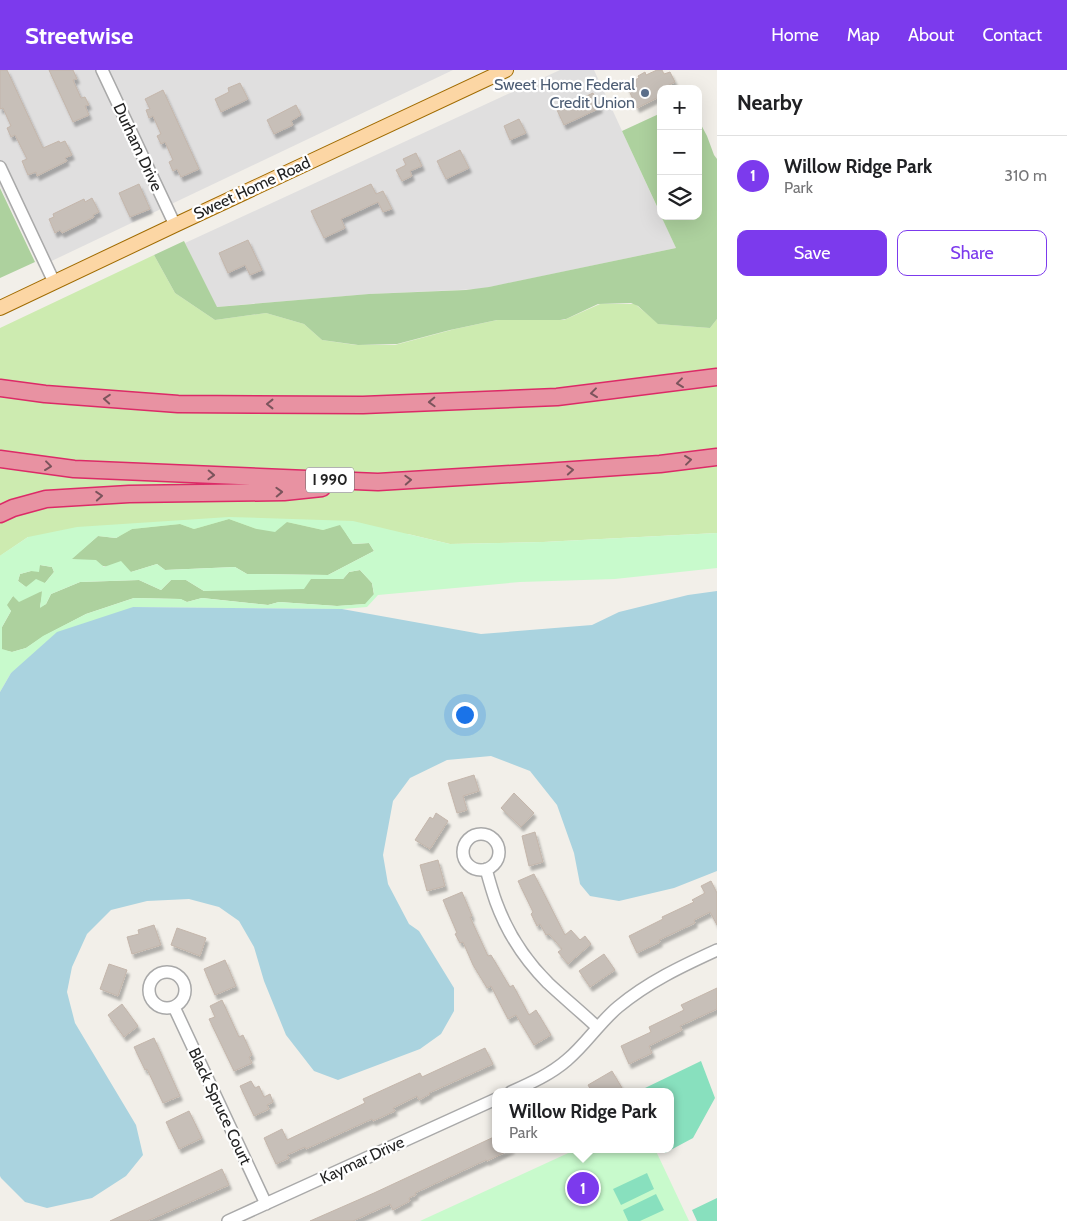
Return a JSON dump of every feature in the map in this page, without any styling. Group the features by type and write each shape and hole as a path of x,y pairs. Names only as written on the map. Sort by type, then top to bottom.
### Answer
{"highway":[{"path":"0,388 45,394 178,404 363,405 557,397 717,377"},
{"name":"I 990","path":"0,460 74,469 378,482 660,464 717,456"},
{"path":"0,514 13,508 46,499 129,494 284,492 378,482"}],"main road":[{"name":"Sweet Home Road","path":"0,308 174,224 506,70"}],"street":[{"name":"Durham Drive","path":"102,70 174,224"},
{"path":"0,167 54,282"},
{"path":"486,869 496,903 518,945 547,982 597,1027"},
{"path":"519,1088 538,1079 567,1060 597,1027 639,991 662,976 717,950"},
{"name":"Black Spruce Court","path":"174,1007 266,1204"},
{"name":"Kaymar Drive","path":"228,1221 492,1101"}],"shaded area":[{"path":"0,70 453,70 39,267 0,186"},
{"path":"560,70 594,70 657,207 657,220 663,220 676,248 480,289 370,294 216,307 185,243"}],"green space":[{"path":"657,115 657,206 622,131"},
{"path":"702,127 717,159 717,319 710,328 658,324 638,306 631,303 598,304 566,319 497,320 397,344 358,345 322,340 304,324 266,313 215,320 175,293 154,255 184,241 217,307 369,294 466,290 489,287 676,248 663,220 702,220"},
{"path":"0,188 35,262 0,278"},
{"path":"154,255 175,293 215,320 266,313 304,324 322,340 356,345 395,345 502,319 564,320 600,304 635,304 659,324 710,328 717,319 717,533 543,542 450,544 408,534 28,537 0,556 0,328"},
{"path":"229,517 353,521 450,544 543,542 717,533 717,568 615,579 520,582 378,595 367,607 342,609 133,607 11,673 0,692 0,556 28,537 77,527","holes":["229,519 257,529 275,532 287,522 323,530 340,525 353,544 369,543 374,551 328,575 247,574 235,567 165,570 157,564 131,572 121,561 104,567 96,560 72,559 98,536 116,538 132,529 180,524 194,529","40,565 52,567 54,572 45,583 36,579 26,587 18,581 20,574 31,571 39,572","360,570 372,583 374,594 365,604 337,606 279,602 268,605 202,598 187,602 181,599 134,598 86,614 43,636 26,648 12,652 2,649 2,627 11,611 7,605 13,596 19,602 42,591 40,608 46,604 51,594 80,582 139,580 161,590 171,580 186,580 204,591 304,589 311,579 343,579 349,572"]},
{"path":"229,519 257,529 287,522 323,530 340,524 353,544 369,543 374,551 328,575 247,574 235,567 165,570 157,564 131,572 71,559 98,536 116,538 132,529 180,524 194,529"},
{"path":"40,565 52,567 54,572 45,583 26,587 18,581 20,574 31,571"},
{"path":"360,570 372,583 374,595 366,604 337,606 279,602 268,605 202,598 187,602 180,599 134,598 86,614 44,636 26,648 12,652 2,650 2,627 11,611 6,605 13,596 43,591 40,607 46,604 51,594 80,582 139,580 161,590 171,580 186,580 204,591 311,579 343,579 349,572"},
{"path":"701,1061 715,1098 693,1138 674,1148 674,1088 645,1088"},
{"path":"568,1153 657,1153 689,1221 420,1221"},
{"path":"647,1173 654,1189 621,1205 613,1189"},
{"path":"656,1194 664,1210 640,1221 628,1221 623,1210"},
{"path":"717,1198 717,1221 697,1221 692,1210"}],"water":[{"path":"717,591 717,871 674,888 619,901 590,896 580,884 574,853 557,805 530,771 491,756 447,760 410,778 393,801 383,855 388,884 409,924 419,931 454,988 454,1011 441,1034 420,1049 338,1080 314,1071 286,1035 264,981 254,947 239,921 219,907 189,899 147,901 111,910 87,934 72,967 67,992 75,1023 136,1125 143,1155 126,1176 92,1198 47,1208 25,1202 1,1178 0,692 11,673 57,632 133,607 342,609 481,634 592,625 619,612 688,595"}],"building":[{"path":"0,70 7,70 43,148 59,141 60,143 65,141 72,155 65,158 67,161 37,176 36,172 28,175 22,161 27,159 15,135 11,137 7,128 11,126 3,108 0,109"},
{"path":"49,70 73,70 77,79 73,80 81,98 85,97 89,105 85,106 89,115 73,122"},
{"name":"Sweet Home Federal Credit Union","path":"662,70 664,74 670,72 675,82 669,85 657,85 657,98 637,108 626,84 639,78 638,76 645,72 646,75"},
{"path":"240,83 248,99 221,112 215,99 229,92 228,88"},
{"path":"163,90 199,169 181,177 177,169 173,171 169,162 173,160 165,142 161,144 157,136 161,134 153,116 149,118 146,110 150,109 145,99"},
{"path":"593,93 600,108 564,125 557,110"},
{"path":"296,105 301,115 291,121 293,125 274,134 267,120"},
{"path":"519,119 526,133 510,140 504,126"},
{"path":"460,150 469,168 446,179 437,161"},
{"path":"416,153 422,166 410,171 412,176 402,181 396,170 406,165 403,159"},
{"path":"139,184 150,209 130,217 119,193"},
{"path":"371,184 376,194 383,191 392,209 383,212 378,202 341,219 345,228 324,238 311,211"},
{"path":"92,198 99,212 93,215 94,217 62,233 60,230 55,233 49,219 54,217 53,214 84,199 85,202"},
{"path":"248,240 262,270 250,275 245,265 228,273 219,253"},
{"path":"474,775 479,791 463,796 467,810 457,813 448,783"},
{"path":"514,793 534,813 521,827 501,808"},
{"path":"436,813 448,821 430,849 415,840 430,817 433,819"},
{"path":"535,832 543,862 529,866 522,836"},
{"path":"438,860 445,886 427,891 420,865"},
{"path":"534,874 565,935 571,930 580,940 585,936 591,944 568,964 558,952 562,949 549,934 546,935 540,924 537,926 531,914 533,912 518,881"},
{"path":"711,881 717,893 717,925 710,912 694,920 695,923 637,953 629,936 663,919 662,917 694,902 692,900 705,893 701,886"},
{"path":"462,892 472,916 470,917 488,956 491,955 510,987 513,985 529,1015 536,1010 551,1035 534,1045 516,1015 508,1019 491,986 487,988 473,965 463,942 460,943 455,934 457,933 443,900"},
{"path":"154,925 161,945 132,954 127,937 139,934 138,930"},
{"path":"177,928 206,938 200,956 171,945"},
{"path":"604,954 615,970 590,987 579,971"},
{"path":"225,960 236,986 215,995 204,969"},
{"path":"109,964 127,970 118,996 100,989"},
{"path":"717,988 717,1009 680,1026 682,1030 649,1046 652,1053 629,1064 621,1046 651,1032 649,1027 684,1010 681,1005"},
{"path":"222,1000 239,1037 243,1035 252,1055 249,1057 252,1063 234,1071 209,1019 215,1017 210,1006"},
{"path":"122,1004 138,1026 124,1037 108,1015"},
{"path":"154,1038 180,1096 163,1103 134,1047"},
{"path":"485,1048 493,1064 429,1093 419,1100 417,1096 393,1108 395,1111 373,1121 372,1119 306,1149 305,1147 287,1155 289,1158 276,1164 264,1138 282,1129 287,1140 365,1103 363,1099 420,1073 422,1077"},
{"path":"612,1071 622,1088 590,1088 588,1085"},
{"path":"251,1081 255,1088 259,1086 264,1097 270,1094 273,1102 267,1105 269,1109 254,1116 240,1086"},
{"path":"189,1111 202,1138 179,1149 166,1122"},
{"path":"492,1138 492,1153 504,1153 415,1193 416,1195 409,1198 410,1201 393,1210 390,1204 353,1221 310,1221"},
{"path":"222,1169 229,1185 147,1221 110,1221"}],"place":[{"name":"Sweet Home Federal Credit Union","path":"645,93"},
{"name":"Willow Ridge Park","path":"583,1188"}]}
